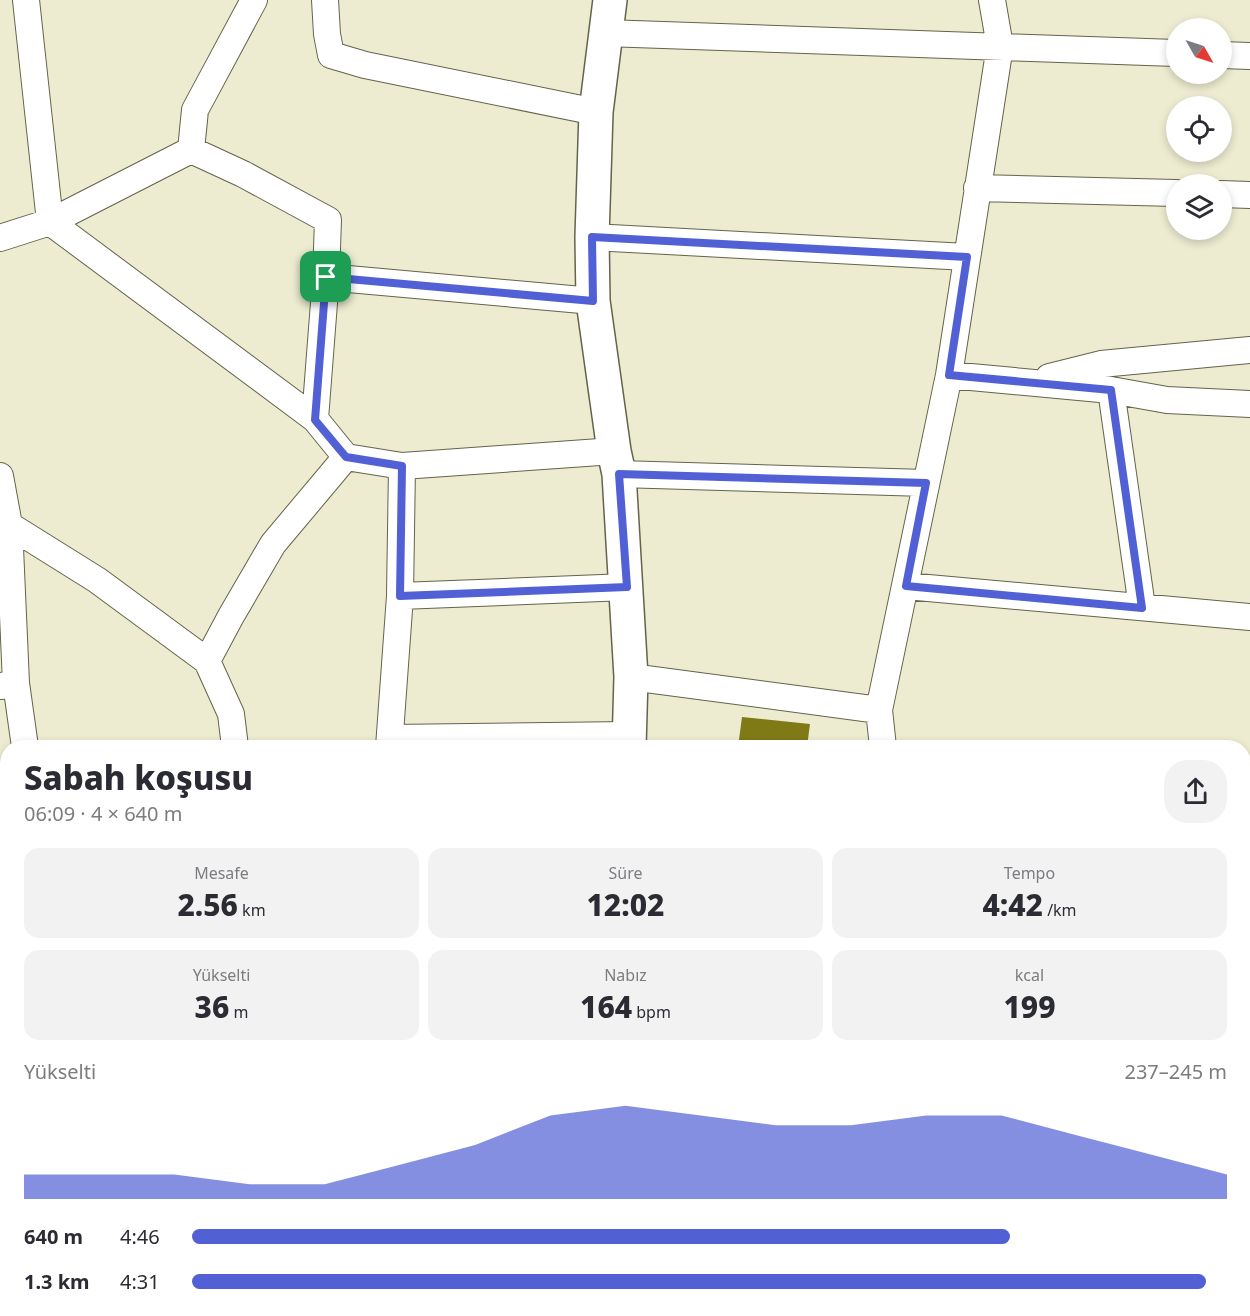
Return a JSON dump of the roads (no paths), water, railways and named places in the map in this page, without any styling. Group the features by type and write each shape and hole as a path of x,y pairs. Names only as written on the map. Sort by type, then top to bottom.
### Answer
{"street":[{"path":"26,0 50,222 315,420 346,457 402,466 616,463 926,483"},
{"path":"191,150 195,110 254,0"},
{"path":"325,0 327,34 332,55 365,65 596,112"},
{"path":"610,0 596,112 592,237 593,301 616,463 627,587 631,678 628,740"},
{"path":"882,740 879,710 949,375 999,45 992,0"},
{"path":"605,33 1166,53"},
{"path":"1232,55 1250,56"},
{"path":"0,238 50,222 191,150"},
{"path":"191,150 243,174 328,220 315,420"},
{"path":"977,188 1166,193"},
{"path":"1232,194 1250,195"},
{"path":"592,237 967,257"},
{"path":"326,277 593,301"},
{"path":"1028,382 1101,364 1250,350"},
{"path":"949,375 1111,390 1167,400 1250,404"},
{"path":"1111,390 1142,608"},
{"path":"207,662 273,544 346,457"},
{"path":"390,740 400,596 402,466"},
{"path":"0,476 9,525 8,685 23,740"},
{"path":"9,525 97,580 207,662 231,714 234,740"},
{"path":"906,586 1250,617"},
{"path":"400,596 627,587"},
{"path":"631,678 879,710"}]}
